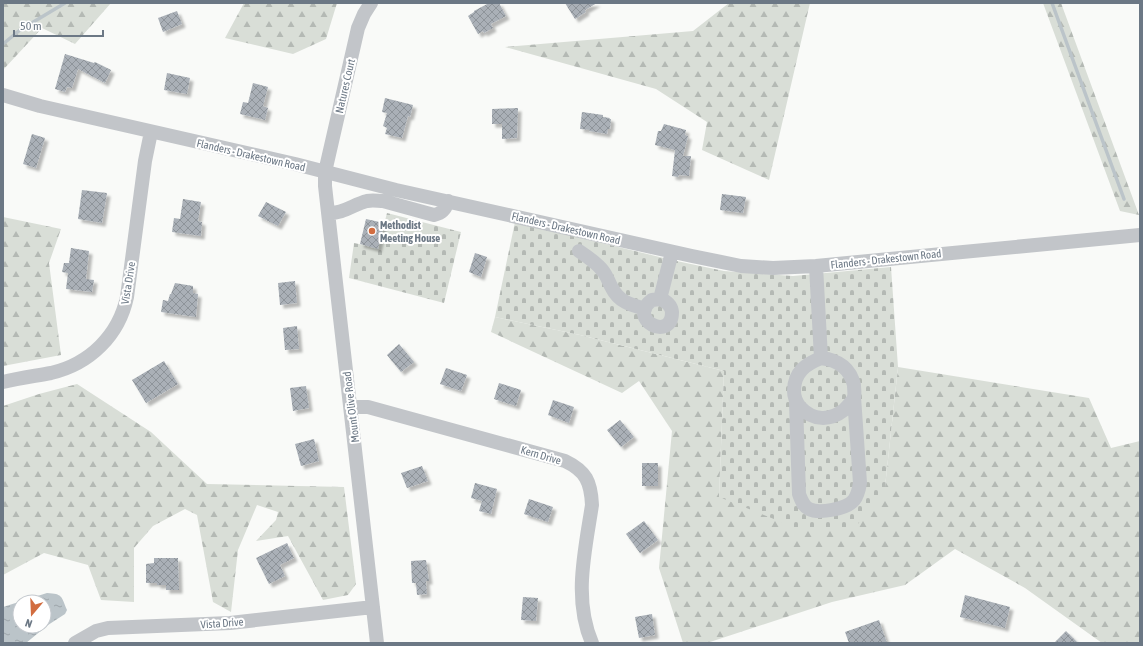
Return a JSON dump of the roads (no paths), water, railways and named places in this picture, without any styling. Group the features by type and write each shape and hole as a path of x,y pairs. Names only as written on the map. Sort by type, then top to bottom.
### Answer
{"street":[{"name":"Natures Court","path":"325,172 358,28 371,3"},
{"name":"Flanders - Drakestown Road","path":"3,95 40,106 448,201 672,252 741,266 773,268 816,266 1140,235"},
{"name":"Vista Drive","path":"3,382 52,372 77,363 96,350 114,331 122,317 127,297 145,161 151,132"},
{"name":"Mount Olive Road","path":"325,172 325,186 377,643"},
{"path":"328,213 335,213 368,201 376,200 434,215 441,213 446,208 448,201"},
{"path":"579,251 592,260 603,271 620,299 626,303 645,309"},
{"path":"660,299 672,252"},
{"path":"816,266 821,358"},
{"path":"660,299 667,302 672,310 671,319 667,324 660,327 652,325 645,318 645,309 652,300 660,299"},
{"path":"821,358 830,359 845,367 850,374 853,381 854,397 860,483 859,490 854,500 849,505 831,510 818,511 809,509 801,500 799,494 796,402 794,393 794,383 797,374 803,368 821,358"},
{"path":"796,402 808,414 816,418 825,419 833,417 840,412 850,404 854,397"},
{"name":"Kern Drive","path":"351,408 368,407 446,428 565,461 580,471 590,484 592,497 583,560 581,596 583,615 592,643"},
{"name":"Vista Drive","path":"75,643 96,631 108,628 230,623 373,607"}],"water":[{"path":"47,593 59,595 67,610 65,614 52,622 52,594 44,594"},
{"path":"12,604 12,634 37,634 26,643 3,643 3,607"}],"waterway":[{"path":"3,44 20,30 65,3"},
{"path":"1052,3 1124,199"}],"place":[{"name":"Methodist Meeting House","path":"372,231"}]}
